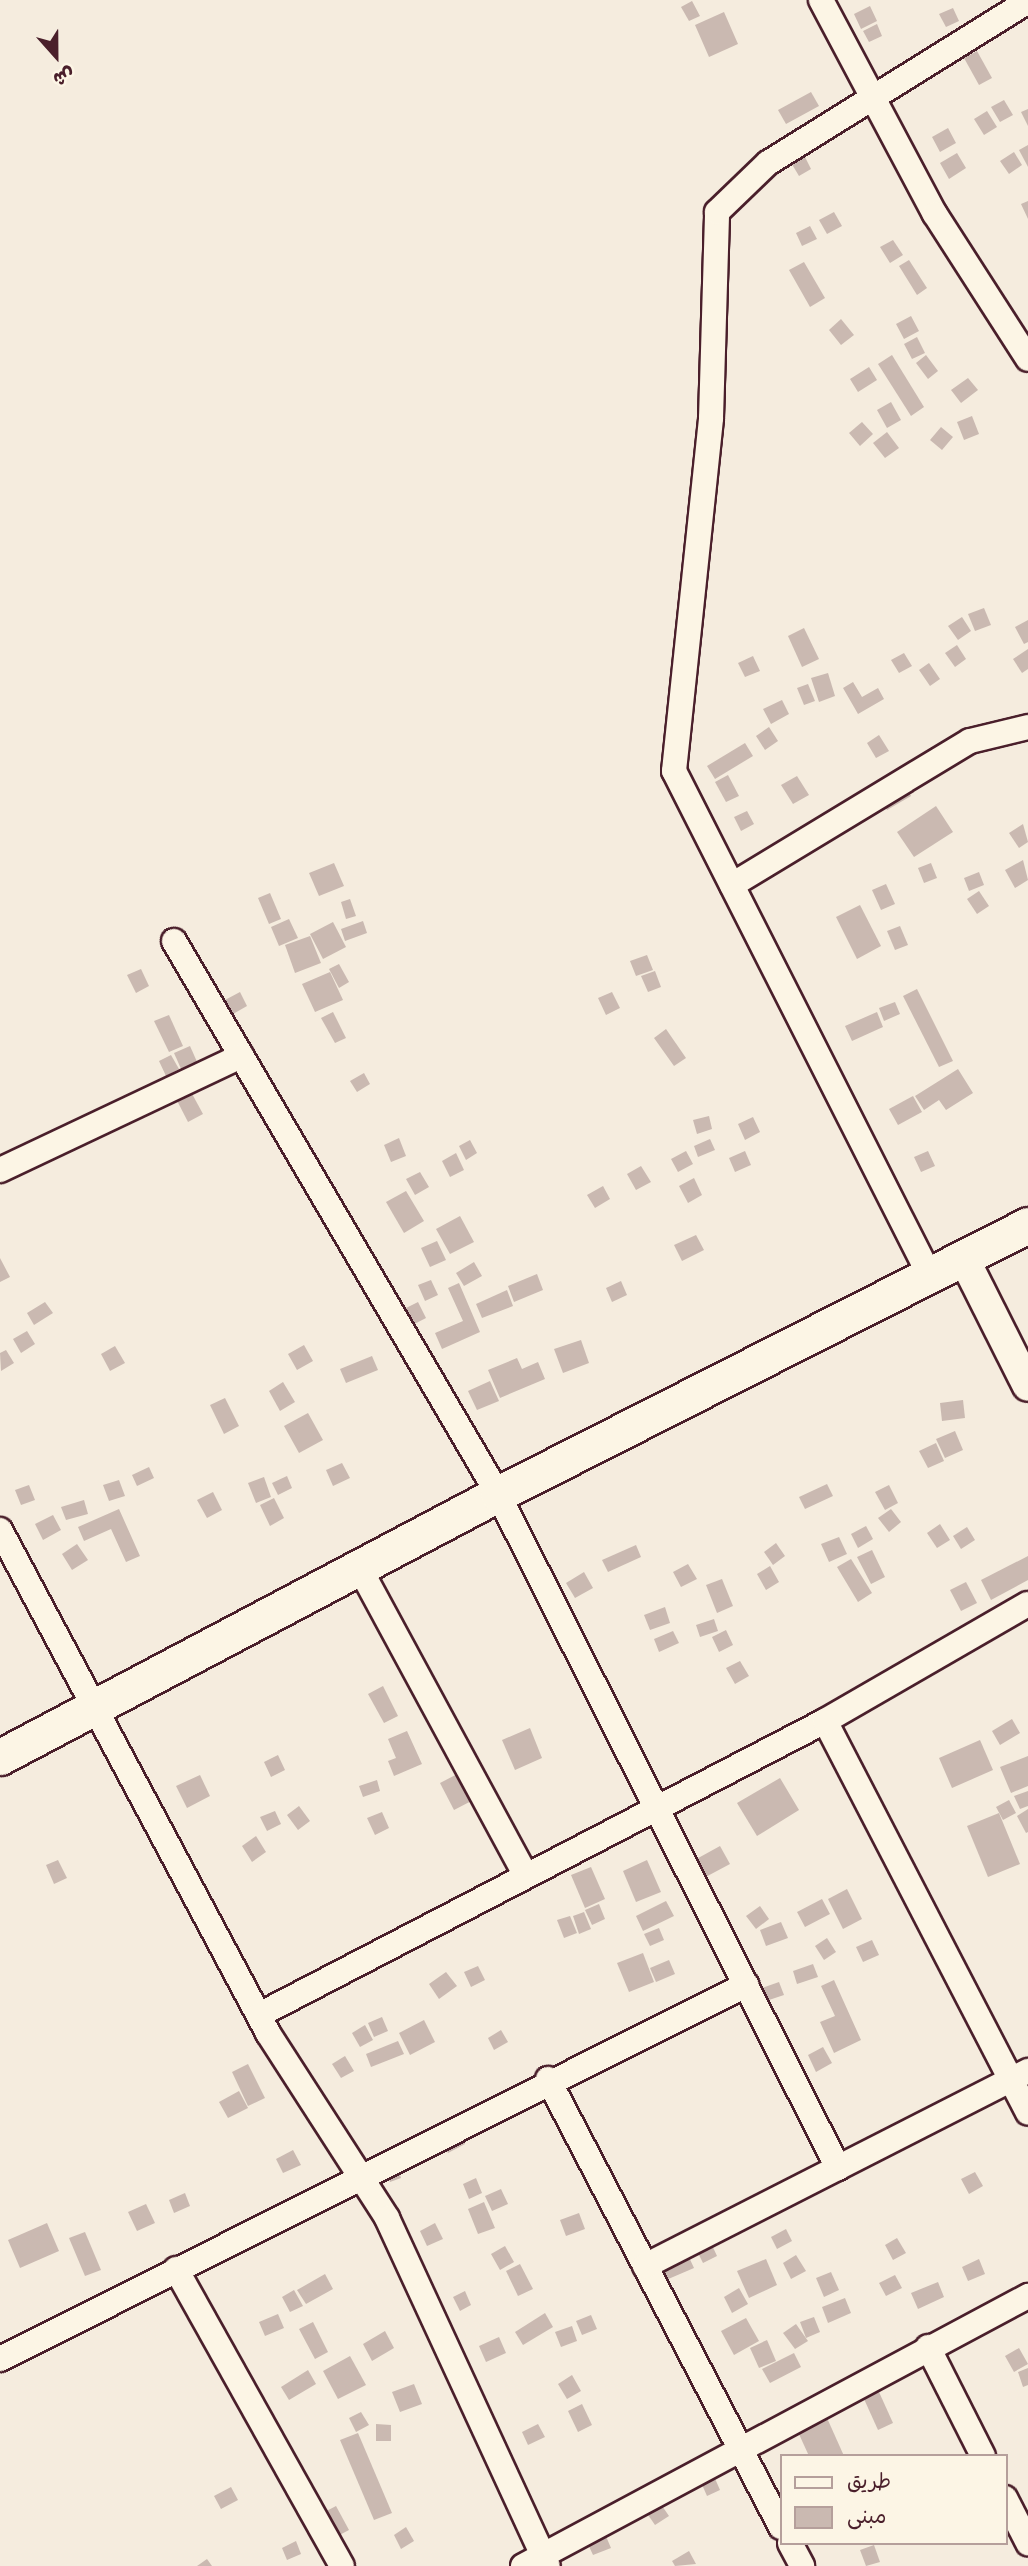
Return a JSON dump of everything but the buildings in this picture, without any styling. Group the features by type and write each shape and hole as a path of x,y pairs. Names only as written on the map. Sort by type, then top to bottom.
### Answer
{"main road":[{"path":"0,1757 498,1494 1028,1225"}],"street":[{"path":"821,0 935,214 1028,359"},
{"path":"929,1274 674,771 711,418 718,212 768,163 873,94 1028,1"},
{"path":"732,885 970,741 1028,727"},
{"path":"174,941 498,1494 838,2168"},
{"path":"0,1170 242,1056"},
{"path":"963,1257 1028,1386"},
{"path":"0,1530 258,2015 387,2218 537,2563 739,2446 1028,2296"},
{"path":"359,1567 526,1876"},
{"path":"258,2015 825,1721 1028,1604"},
{"path":"825,1721 1020,2075 1028,2112"},
{"path":"0,2359 548,2079 746,1985"},
{"path":"645,2266 1020,2075"},
{"path":"548,2079 780,2525"},
{"path":"176,2269 342,2566"},
{"path":"928,2347 982,2454"},
{"path":"1007,2501 1024,2526"},
{"path":"791,2545 802,2566"}]}
